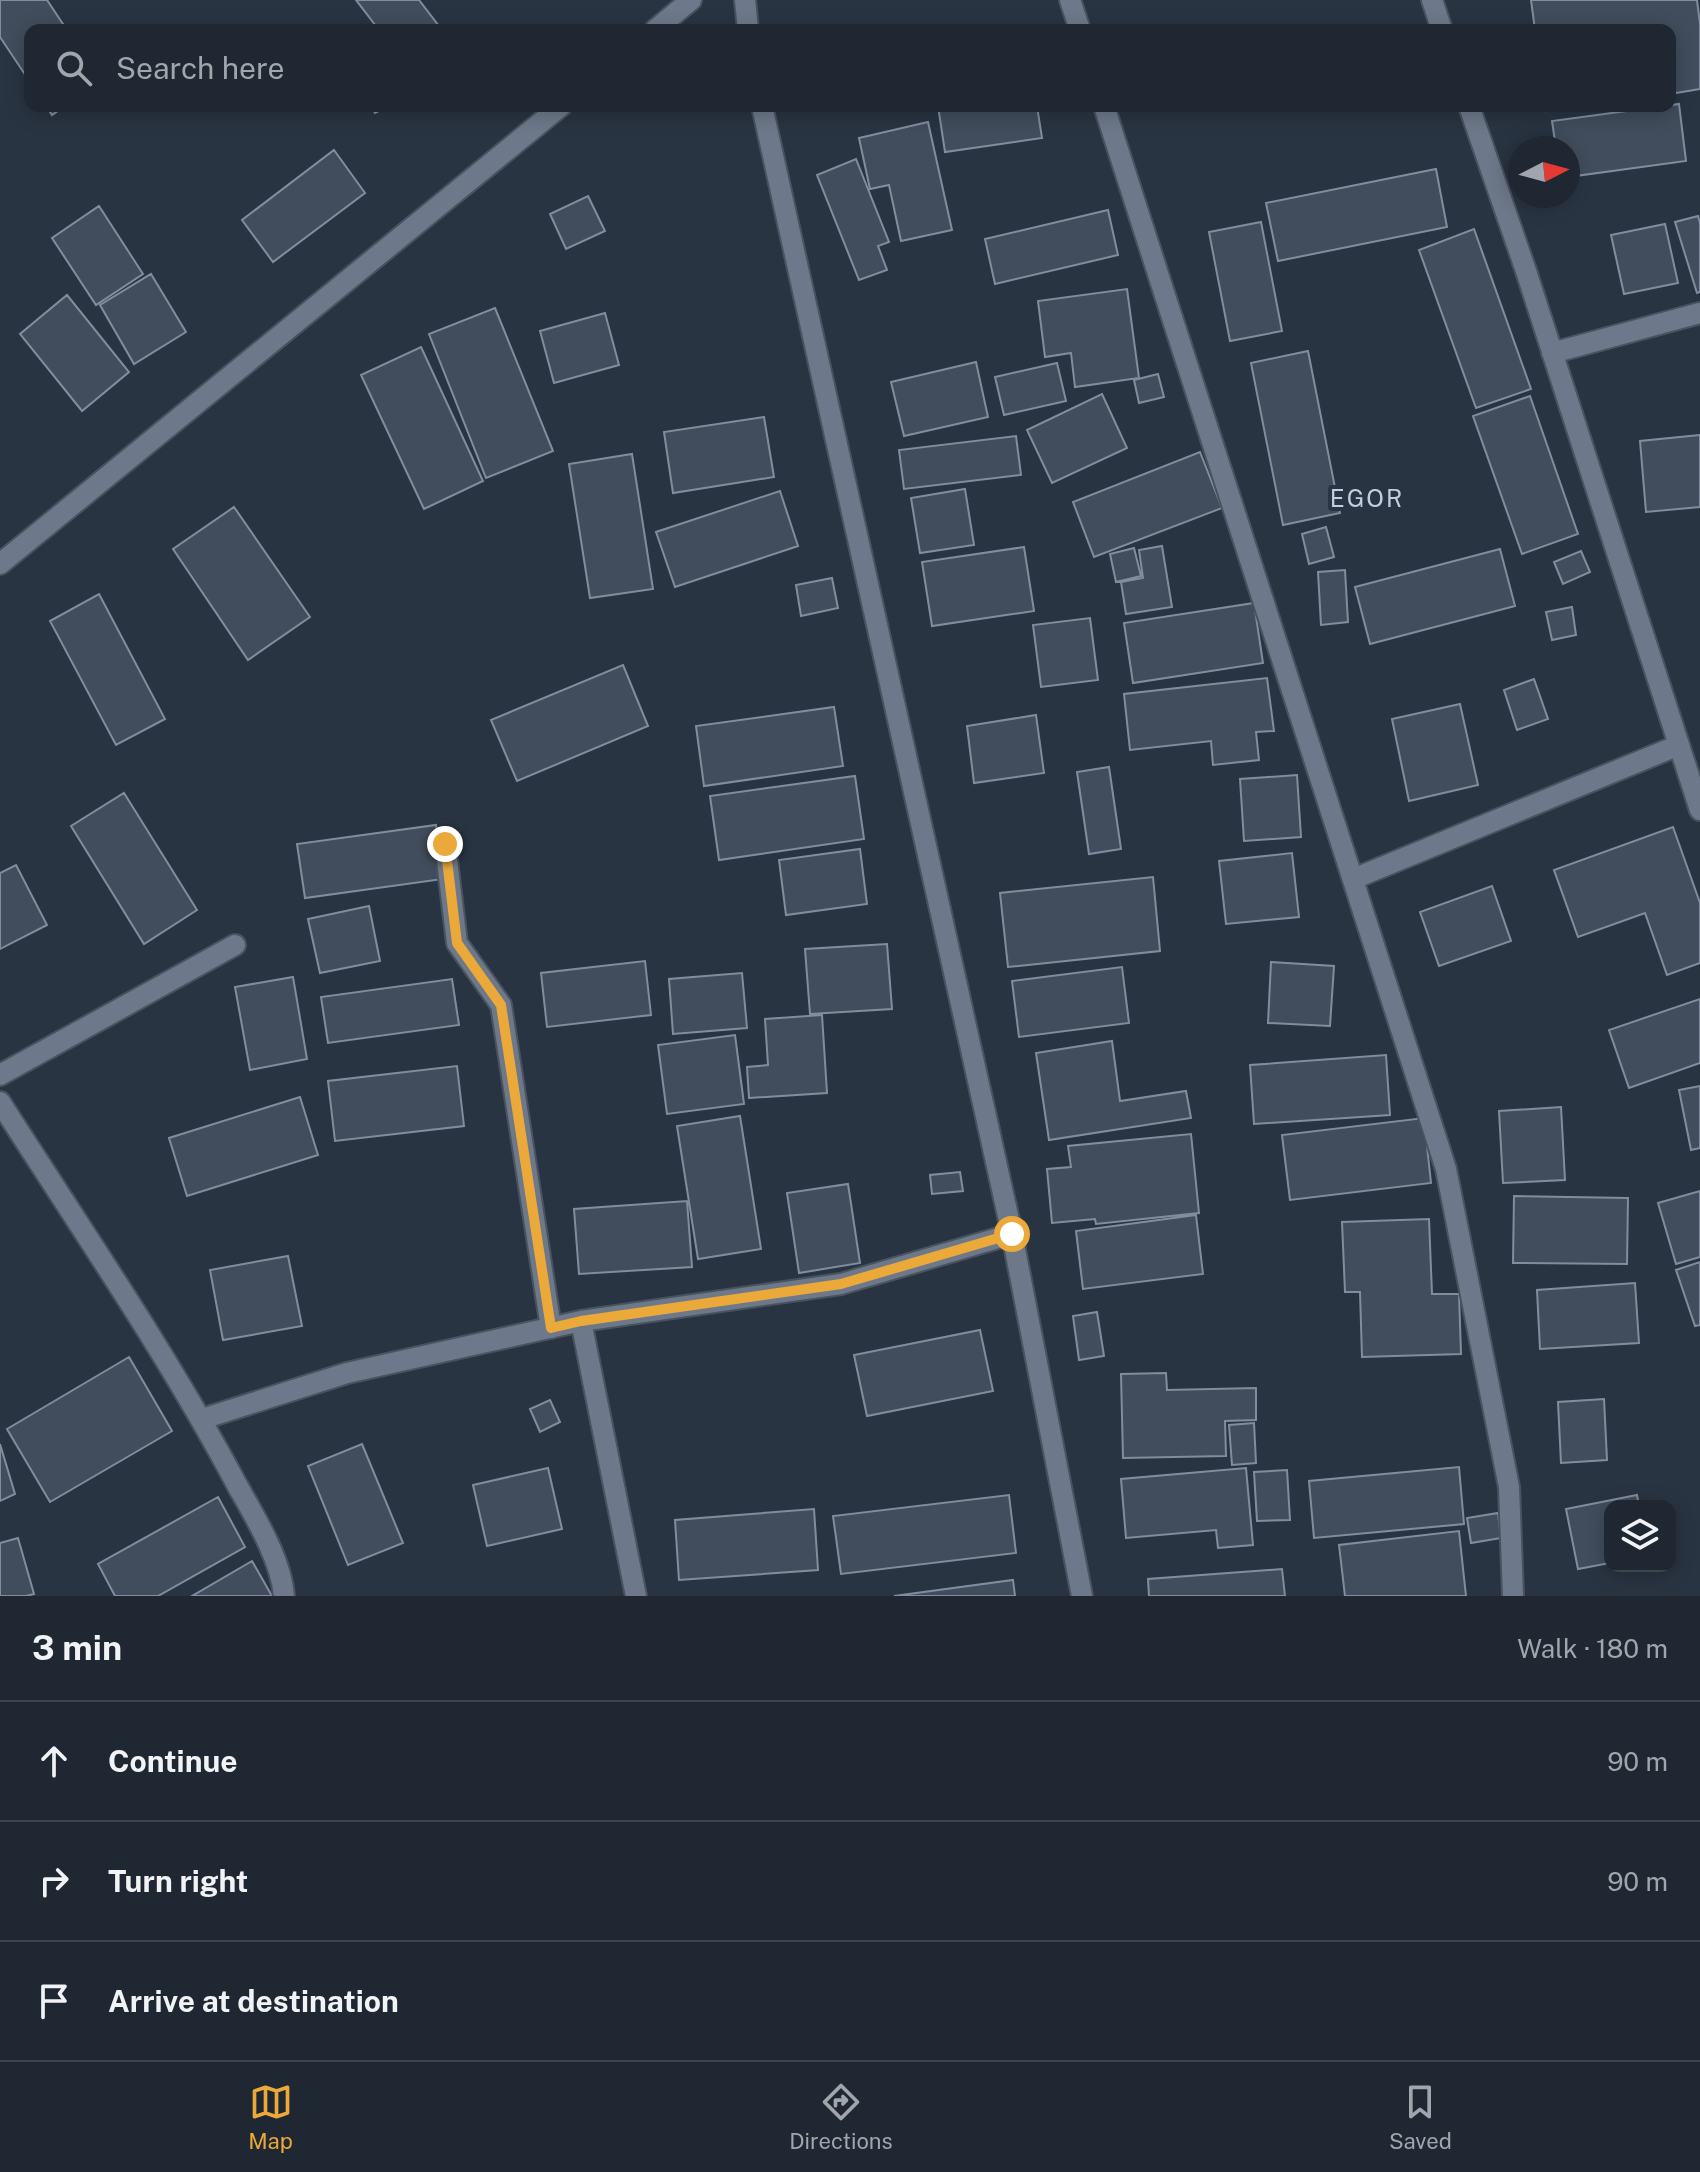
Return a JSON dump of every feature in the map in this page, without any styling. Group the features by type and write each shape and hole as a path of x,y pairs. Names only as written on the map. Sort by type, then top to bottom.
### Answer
{"street":[{"path":"662,24 691,0"},
{"path":"745,0 747,24"},
{"path":"1070,0 1078,24"},
{"path":"1432,0 1440,24"},
{"path":"0,564 554,112"},
{"path":"763,112 1012,1234 1082,1596"},
{"path":"1106,112 1446,1169 1509,1487 1513,1596"},
{"path":"1471,112 1700,810"},
{"path":"1552,353 1700,313"},
{"path":"1353,879 1679,745"},
{"path":"445,844 457,943 501,1005 551,1328"},
{"path":"0,1075 235,945"},
{"path":"0,1102 202,1419 266,1538 284,1596"},
{"path":"202,1419 347,1373 581,1321 841,1284 1012,1234"},
{"path":"581,1321 636,1596"}],"building":[{"path":"0,0 47,0 63,24 24,24 24,73 0,37"},
{"path":"356,0 419,0 437,24 374,24"},
{"path":"1531,0 1697,0 1700,89 1676,93 1676,24 1534,24"},
{"path":"1676,104 1679,104 1686,161 1580,175 1580,136 1554,136 1552,121 1619,112 1676,112"},
{"path":"939,112 1038,112 1042,138 945,152"},
{"path":"928,122 952,230 901,241 889,185 870,189 859,138"},
{"path":"334,150 365,193 273,262 242,220"},
{"path":"856,159 889,242 878,246 887,270 859,280 817,175"},
{"path":"1436,169 1447,227 1278,261 1266,203"},
{"path":"588,196 605,231 566,249 550,214"},
{"path":"99,206 143,274 96,305 52,238"},
{"path":"1108,210 1118,255 995,284 985,239"},
{"path":"1698,216 1700,292 1697,293 1675,222"},
{"path":"1261,222 1282,331 1230,341 1209,232"},
{"path":"1665,224 1678,283 1624,294 1611,235"},
{"path":"1474,229 1531,389 1476,408 1419,250"},
{"path":"151,274 186,332 134,364 100,305"},
{"path":"1127,289 1139,378 1075,387 1071,353 1045,357 1038,301"},
{"path":"67,295 129,372 82,411 20,334"},
{"path":"495,308 553,451 486,478 429,334"},
{"path":"605,313 619,365 554,383 540,331"},
{"path":"421,347 483,481 424,509 361,375"},
{"path":"1308,351 1340,513 1283,525 1251,363"},
{"path":"976,362 988,417 904,436 891,382"},
{"path":"1057,363 1066,401 1004,415 995,377"},
{"path":"1158,374 1164,397 1139,403 1134,380"},
{"path":"1102,394 1127,448 1052,483 1027,430"},
{"path":"1530,396 1578,534 1522,554 1473,416"},
{"path":"764,417 774,477 673,493 664,432"},
{"path":"1700,435 1700,507 1646,512 1640,441"},
{"path":"1016,436 1021,475 904,489 899,450"},
{"path":"1200,452 1222,508 1094,557 1073,502"},
{"path":"632,454 653,589 590,598 569,464"},
{"path":"965,489 974,545 920,553 911,498"},
{"path":"780,491 798,546 675,587 656,532"},
{"path":"234,507 310,617 248,660 173,549"},
{"path":"1326,527 1334,557 1309,564 1302,534"},
{"path":"1162,546 1172,607 1126,614 1121,582 1143,578 1139,550"},
{"path":"1024,547 1034,611 932,626 922,562"},
{"path":"1134,548 1141,576 1116,582 1110,554"},
{"path":"1500,549 1515,606 1370,644 1355,587"},
{"path":"1581,551 1590,572 1563,584 1554,562"},
{"path":"1345,570 1348,622 1321,625 1318,572"},
{"path":"832,578 838,608 801,616 796,585"},
{"path":"99,594 165,719 116,745 50,621"},
{"path":"1254,603 1263,663 1133,683 1124,623"},
{"path":"1572,607 1576,635 1552,640 1546,612"},
{"path":"1090,618 1098,680 1041,687 1033,625"},
{"path":"623,665 648,726 517,781 491,720"},
{"path":"1267,678 1274,731 1256,732 1259,760 1213,765 1211,741 1130,750 1124,694"},
{"path":"1534,679 1548,719 1517,730 1504,690"},
{"path":"1460,704 1478,785 1409,801 1392,719"},
{"path":"834,707 843,766 704,786 696,726"},
{"path":"1036,715 1044,773 974,783 967,726"},
{"path":"1109,767 1121,849 1089,854 1077,772"},
{"path":"1297,775 1301,837 1244,841 1240,779"},
{"path":"855,776 864,839 719,860 710,796"},
{"path":"124,793 197,910 144,944 71,826"},
{"path":"436,825 443,879 305,898 297,844"},
{"path":"1673,827 1700,903 1700,963 1667,975 1645,913 1578,937 1554,870"},
{"path":"860,849 867,904 786,915 779,860"},
{"path":"1292,853 1299,917 1226,924 1219,861"},
{"path":"16,865 47,925 0,949 0,873"},
{"path":"1153,877 1160,951 1008,967 1000,893"},
{"path":"1492,886 1511,941 1439,966 1420,912"},
{"path":"369,906 380,961 320,973 308,919"},
{"path":"887,944 892,1009 810,1014 805,949"},
{"path":"645,961 651,1015 547,1027 541,973"},
{"path":"1271,962 1334,966 1330,1026 1268,1023"},
{"path":"1122,967 1129,1023 1019,1037 1012,981"},
{"path":"742,973 747,1028 673,1034 669,979"},
{"path":"293,977 307,1059 250,1070 235,987"},
{"path":"452,979 459,1025 328,1043 321,997"},
{"path":"1700,999 1700,1063 1629,1088 1609,1030"},
{"path":"822,1015 827,1093 749,1098 747,1067 768,1065 765,1019"},
{"path":"735,1035 744,1104 667,1114 658,1045"},
{"path":"1112,1041 1120,1101 1186,1091 1191,1118 1049,1140 1036,1053"},
{"path":"1386,1055 1390,1115 1254,1124 1250,1065"},
{"path":"457,1066 464,1126 335,1141 328,1081"},
{"path":"1700,1086 1700,1148 1691,1150 1679,1090"},
{"path":"300,1097 318,1155 187,1196 169,1138"},
{"path":"1561,1107 1565,1180 1503,1183 1499,1111"},
{"path":"740,1116 761,1249 698,1259 677,1126"},
{"path":"1424,1118 1431,1183 1290,1200 1282,1135"},
{"path":"1191,1134 1199,1213 1096,1224 1095,1219 1052,1223 1047,1169 1071,1167 1068,1146"},
{"path":"960,1172 963,1191 932,1194 930,1175"},
{"path":"848,1184 860,1263 799,1273 787,1193"},
{"path":"1700,1191 1700,1257 1676,1264 1658,1203"},
{"path":"1514,1196 1628,1198 1627,1264 1513,1263"},
{"path":"687,1201 692,1267 579,1274 574,1209"},
{"path":"1196,1215 1203,1274 1083,1289 1076,1231"},
{"path":"1429,1219 1432,1294 1459,1294 1461,1354 1362,1357 1360,1292 1345,1292 1342,1222"},
{"path":"288,1256 302,1326 223,1340 210,1270"},
{"path":"1700,1262 1700,1325 1695,1326 1676,1270"},
{"path":"1635,1283 1639,1343 1540,1349 1537,1290"},
{"path":"1097,1312 1104,1356 1079,1360 1073,1316"},
{"path":"980,1330 993,1391 867,1416 854,1355"},
{"path":"129,1357 172,1431 50,1502 7,1429"},
{"path":"1166,1373 1167,1390 1256,1388 1256,1420 1225,1421 1226,1456 1123,1458 1121,1374"},
{"path":"1604,1399 1607,1460 1561,1463 1558,1402"},
{"path":"550,1400 560,1422 540,1432 530,1409"},
{"path":"1254,1423 1256,1463 1232,1465 1229,1425"},
{"path":"0,1444 15,1494 0,1501"},
{"path":"362,1444 403,1543 348,1565 308,1466"},
{"path":"1459,1467 1464,1524 1314,1538 1309,1481"},
{"path":"548,1468 562,1529 487,1546 473,1485"},
{"path":"1246,1468 1253,1545 1218,1548 1216,1530 1126,1538 1121,1479"},
{"path":"1287,1470 1290,1520 1257,1521 1254,1472"},
{"path":"1009,1495 1016,1553 841,1574 833,1516"},
{"path":"1637,1495 1638,1500 1612,1500"},
{"path":"218,1497 245,1547 158,1596 115,1596 98,1564"},
{"path":"1604,1502 1604,1564 1578,1569 1566,1509"},
{"path":"814,1509 818,1570 679,1580 675,1520"},
{"path":"1498,1513 1501,1538 1471,1543 1467,1518"},
{"path":"1459,1531 1466,1596 1345,1596 1339,1545"},
{"path":"18,1538 34,1594 0,1596 0,1543"},
{"path":"252,1561 272,1596 192,1596"},
{"path":"1282,1569 1285,1596 1149,1596 1148,1579"},
{"path":"1013,1580 1015,1596 894,1596"}],"district":[{"name":"EGOR","path":"1367,498"}],"route":[{"path":"445,844 457,943 501,1005 551,1328 581,1321 841,1284 1012,1234"}]}
